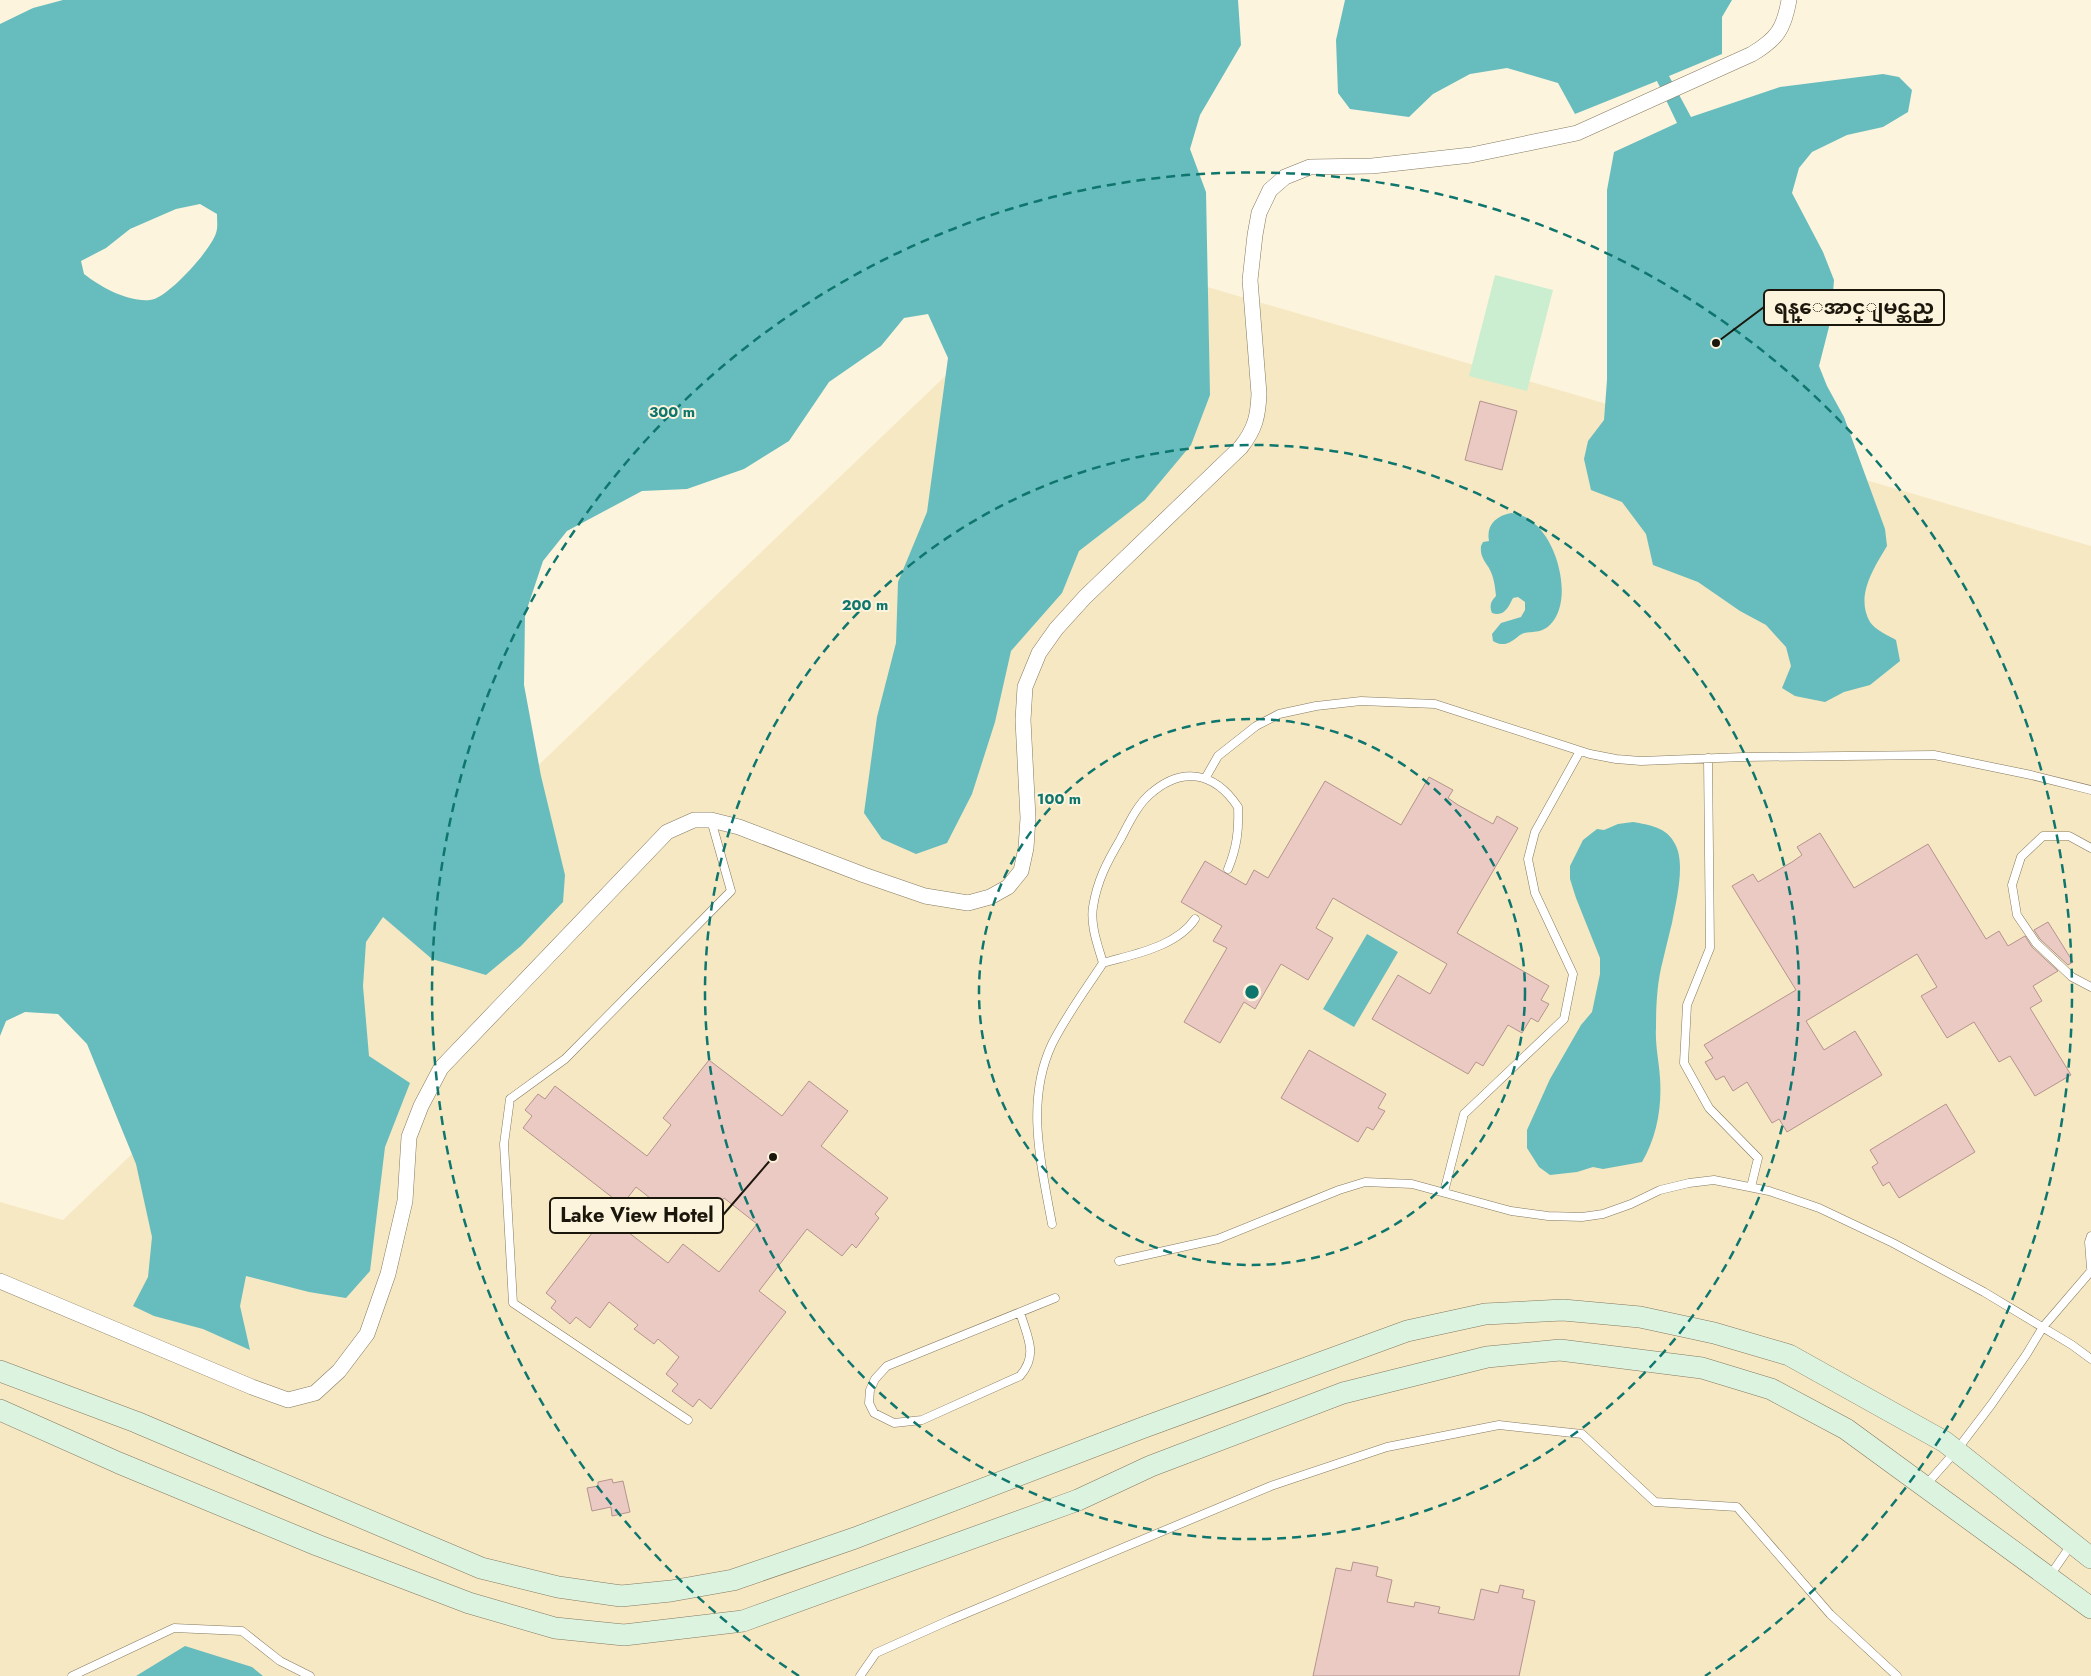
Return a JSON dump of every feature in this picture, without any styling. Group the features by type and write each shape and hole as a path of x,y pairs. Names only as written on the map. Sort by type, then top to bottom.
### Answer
{"main road":[{"path":"0,1371 136,1422 481,1568 558,1587 621,1596 671,1591 733,1580 855,1538 1407,1331 1485,1314 1563,1310 1640,1317 1714,1333 1798,1359 1945,1442 2091,1558"},
{"path":"0,1410 119,1463 317,1545 469,1603 555,1628 624,1635 743,1621 1078,1500 1151,1466 1344,1393 1487,1357 1560,1350 1702,1368 1771,1389 1846,1428 2091,1608"}],"street":[{"path":"0,1281 252,1387 288,1400 315,1394 339,1372 367,1334 388,1274 405,1201 409,1137 421,1106 441,1068 667,832 694,820 711,820 739,827 864,875 925,896 968,902 990,897 1008,887 1020,871 1026,848 1028,818 1023,720 1025,687 1039,653 1056,629 1085,598 1241,447 1252,432 1258,410 1259,394 1250,280 1259,213 1270,190 1285,177 1310,167 1372,166 1471,155 1578,133 1768,45 1778,34 1789,0"}],"lane":[{"path":"1206,777 1218,756 1256,726 1279,714 1316,706 1361,701 1435,704 1580,751 1616,759 1641,761 1708,758 1934,755 2031,775 2091,790"},
{"path":"1444,1192 1464,1114 1564,1019 1573,974 1535,893 1528,859 1535,832 1580,751"},
{"path":"1708,758 1710,948 1687,1005 1684,1063 1709,1108 1758,1158 1751,1187"},
{"path":"1103,963 1094,928 1092,910 1100,874 1134,814 1148,796 1168,781 1186,776 1206,777 1220,786 1238,807 1239,831 1236,850 1228,869"},
{"path":"688,1420 513,1303 504,1144 510,1099 564,1059 731,891 711,820"},
{"path":"2091,848 2069,836 2043,836 2021,857 2012,885 2017,915 2036,943 2072,977 2091,987"},
{"path":"1052,1224 1038,1135 1037,1102 1040,1080 1052,1044 1103,963 1174,939 1191,925 1195,918"},
{"path":"1119,1261 1218,1239 1339,1190 1365,1182 1412,1184 1511,1211 1582,1218 1603,1214 1631,1204 1660,1190 1689,1183 1714,1180 1751,1187 1819,1208 1894,1243 1984,1292 2072,1345 2091,1359"},
{"path":"1924,1487 1956,1451 2026,1355 2043,1327 2091,1269 2089,1242 2091,1236"},
{"path":"1020,1312 1031,1359 1020,1376 922,1420 894,1423 874,1412 869,1403 870,1390 875,1379 887,1366 1020,1312 1055,1298"},
{"path":"860,1676 876,1653 950,1620 1271,1486 1387,1447 1499,1425 1582,1434 1655,1502 1738,1507 1830,1614 1897,1676"},
{"path":"2049,1578 2072,1544"},
{"path":"72,1676 174,1628 242,1631 280,1661 310,1676"}],"shaded area":[{"path":"1078,249 2091,546 2091,1676 0,1676 0,1202 63,1220"}],"green space":[{"path":"1495,275 1553,290 1527,391 1469,376"}],"water":[{"path":"63,0 1238,0 1241,45 1200,115 1190,149 1206,192 1210,395 1191,445 1145,500 1079,551 1062,593 1011,651 995,722 972,794 947,843 916,854 882,839 864,813 877,717 896,643 898,582 927,512 948,358 928,314 904,318 881,346 829,382 789,441 744,469 687,489 642,491 567,531 543,561 525,615 524,685 541,776 565,875 563,902 521,946 486,975 432,959 383,917 366,942 363,986 369,1056 410,1083 385,1147 370,1271 346,1298 309,1292 246,1276 240,1306 250,1350 203,1329 154,1316 133,1306 148,1277 152,1237 136,1164 87,1044 58,1014 25,1012 6,1021 0,1036 0,24 33,8","holes":["200,204 217,214 217,231 206,250 188,272 158,298 150,300 132,299 115,293 84,274 81,261 106,248 130,229 176,209"]},
{"path":"1345,0 1732,0 1722,17 1722,54 1669,76 1691,117 1780,87 1883,74 1899,77 1912,90 1908,112 1883,127 1847,135 1812,152 1799,168 1792,193 1823,252 1834,280 1831,319 1819,366 1827,386 1844,417 1885,529 1887,546 1868,582 1864,602 1866,612 1870,622 1875,627 1896,640 1900,661 1870,685 1844,692 1825,702 1795,696 1782,688 1791,666 1786,647 1766,625 1740,611 1698,582 1653,565 1646,534 1622,502 1591,490 1584,459 1588,441 1604,420 1607,380 1607,190 1614,152 1677,123 1657,81 1575,114 1558,83 1507,68 1470,74 1433,94 1409,117 1350,109 1338,93 1336,40"},
{"path":"1511,513 1525,517 1538,526 1548,540 1560,573 1562,591 1560,607 1554,620 1545,629 1524,633 1511,642 1501,644 1493,641 1492,634 1501,623 1521,617 1525,610 1525,602 1518,597 1513,598 1503,613 1492,613 1491,603 1496,596 1495,585 1491,571 1482,555 1481,546 1483,542 1489,541 1489,530 1493,522 1501,516"},
{"path":"1633,822 1662,830 1672,838 1680,861 1678,894 1657,994 1656,1034 1660,1089 1659,1111 1655,1132 1642,1162 1603,1169 1593,1167 1577,1172 1550,1175 1539,1167 1527,1148 1527,1130 1550,1079 1581,1025 1592,1012 1600,974 1600,958 1576,898 1570,879 1570,866 1583,840 1597,829 1604,830 1618,824"},
{"path":"1367,934 1398,952 1354,1027 1323,1009"},
{"path":"185,1646 252,1667 263,1676 136,1676"}],"building":[{"path":"1480,401 1517,411 1502,470 1465,460"},
{"path":"1429,777 1453,790 1448,798 1458,805 1493,824 1497,816 1518,828 1457,933 1549,986 1541,1000 1549,1004 1538,1022 1531,1018 1522,1033 1508,1025 1483,1066 1476,1062 1468,1074 1372,1019 1398,975 1430,994 1447,964 1333,898 1316,928 1333,938 1308,980 1281,964 1255,1009 1244,1002 1220,1043 1184,1022 1227,948 1213,941 1222,926 1181,902 1205,861 1246,885 1254,870 1268,878 1325,781 1401,825"},
{"path":"1820,833 1854,888 1928,844 1986,939 1999,931 2008,946 2025,936 2032,947 2058,971 2033,986 2042,1001 2030,1008 2071,1075 2035,1096 2010,1056 1999,1062 1974,1022 1947,1038 1921,996 1937,987 1917,954 1806,1021 1824,1050 1855,1031 1882,1075 1787,1132 1779,1119 1772,1123 1747,1082 1733,1091 1724,1076 1716,1080 1705,1062 1713,1058 1704,1045 1796,990 1732,886 1753,874 1758,882 1792,862 1802,855 1797,847"},
{"path":"2048,922 2073,962 2068,965 2040,939 2034,930"},
{"path":"1309,1050 1386,1094 1378,1108 1385,1111 1373,1130 1367,1127 1358,1142 1281,1098"},
{"path":"709,1060 782,1116 809,1081 848,1111 821,1146 888,1198 875,1214 879,1218 856,1248 852,1244 842,1256 807,1229 759,1291 786,1312 711,1409 699,1399 693,1407 672,1391 678,1384 666,1374 679,1357 658,1339 654,1344 634,1329 638,1325 609,1302 590,1328 576,1317 570,1324 551,1308 556,1301 546,1293 606,1215 668,1263 683,1244 719,1272 757,1224 724,1198 696,1234 636,1187 622,1205 523,1128 532,1116 525,1110 538,1094 545,1099 555,1086 647,1156 671,1125 663,1118"},
{"path":"1946,1104 1975,1152 1899,1198 1889,1182 1883,1186 1872,1167 1878,1163 1870,1150"},
{"path":"612,1479 613,1483 623,1481 630,1512 612,1516 611,1507 592,1511 587,1488 598,1486 598,1482"},
{"path":"1353,1562 1378,1567 1376,1576 1392,1580 1387,1602 1414,1607 1415,1602 1440,1607 1438,1613 1474,1620 1481,1589 1498,1593 1500,1585 1524,1590 1522,1598 1535,1601 1519,1676 1313,1676 1336,1568 1351,1571"}],"place":[{"name":"ရန္ေအာင္ျမင္ဆည္","path":"1716,343"},
{"name":"Lake View Hotel","path":"773,1157"}]}
